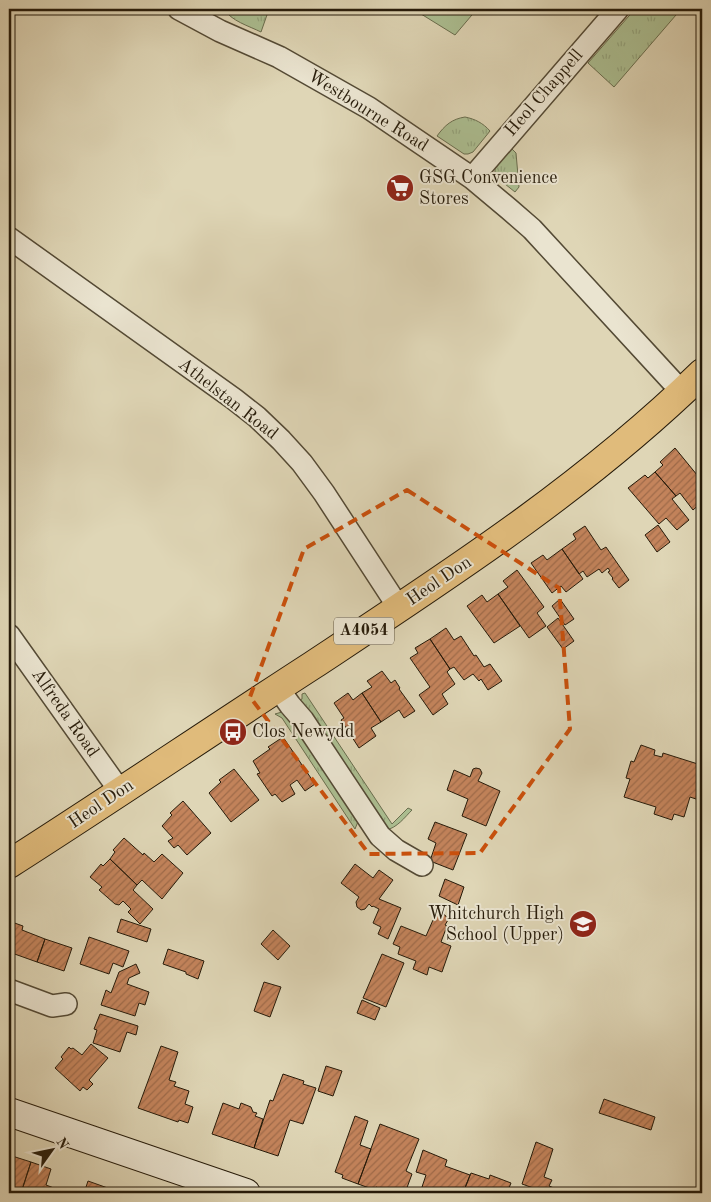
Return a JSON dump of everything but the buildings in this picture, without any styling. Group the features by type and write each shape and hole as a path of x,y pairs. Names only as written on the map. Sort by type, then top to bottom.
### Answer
{"main road":[{"name":"Heol Don","path":"9,864 278,688 490,546 616,451 702,373"}],"street":[{"name":"Heol Chappell","path":"472,178 618,9"},
{"name":"Westbourne Road","path":"187,11 220,31 279,57 337,89 369,108 472,178 532,229 682,392"},
{"name":"Athelstan Road","path":"9,238 257,417 302,463 324,493 399,608"},
{"name":"Alfreda Road","path":"9,635 120,791"},
{"path":"278,688 302,720 380,836 396,850 422,865"},
{"path":"9,990 52,1006 66,1004"},
{"path":"9,1112 246,1193"}],"highlighted area":[{"path":"407,490 559,588 570,729 480,853 369,854 250,697 304,549"}],"green space":[{"path":"224,9 268,9 268,12 261,32 231,17"},
{"path":"413,9 477,9 455,35"},
{"path":"635,9 668,9 676,15 614,87 588,63"},
{"path":"465,117 479,122 490,131 473,152 468,154 464,154 437,136 449,123"},
{"path":"511,148 516,153 519,187 515,192 495,176 495,169"},
{"path":"305,693 392,824 408,808 412,810 397,825 386,830 298,701 302,699 302,694"},
{"path":"282,712 287,715 359,819 355,829 282,718 275,714"}],"place":[{"name":"GSG Convenience Stores","path":"400,188"},
{"name":"Clos Newydd","path":"233,732"},
{"name":"Whitchurch High School (Upper)","path":"583,924"}]}
